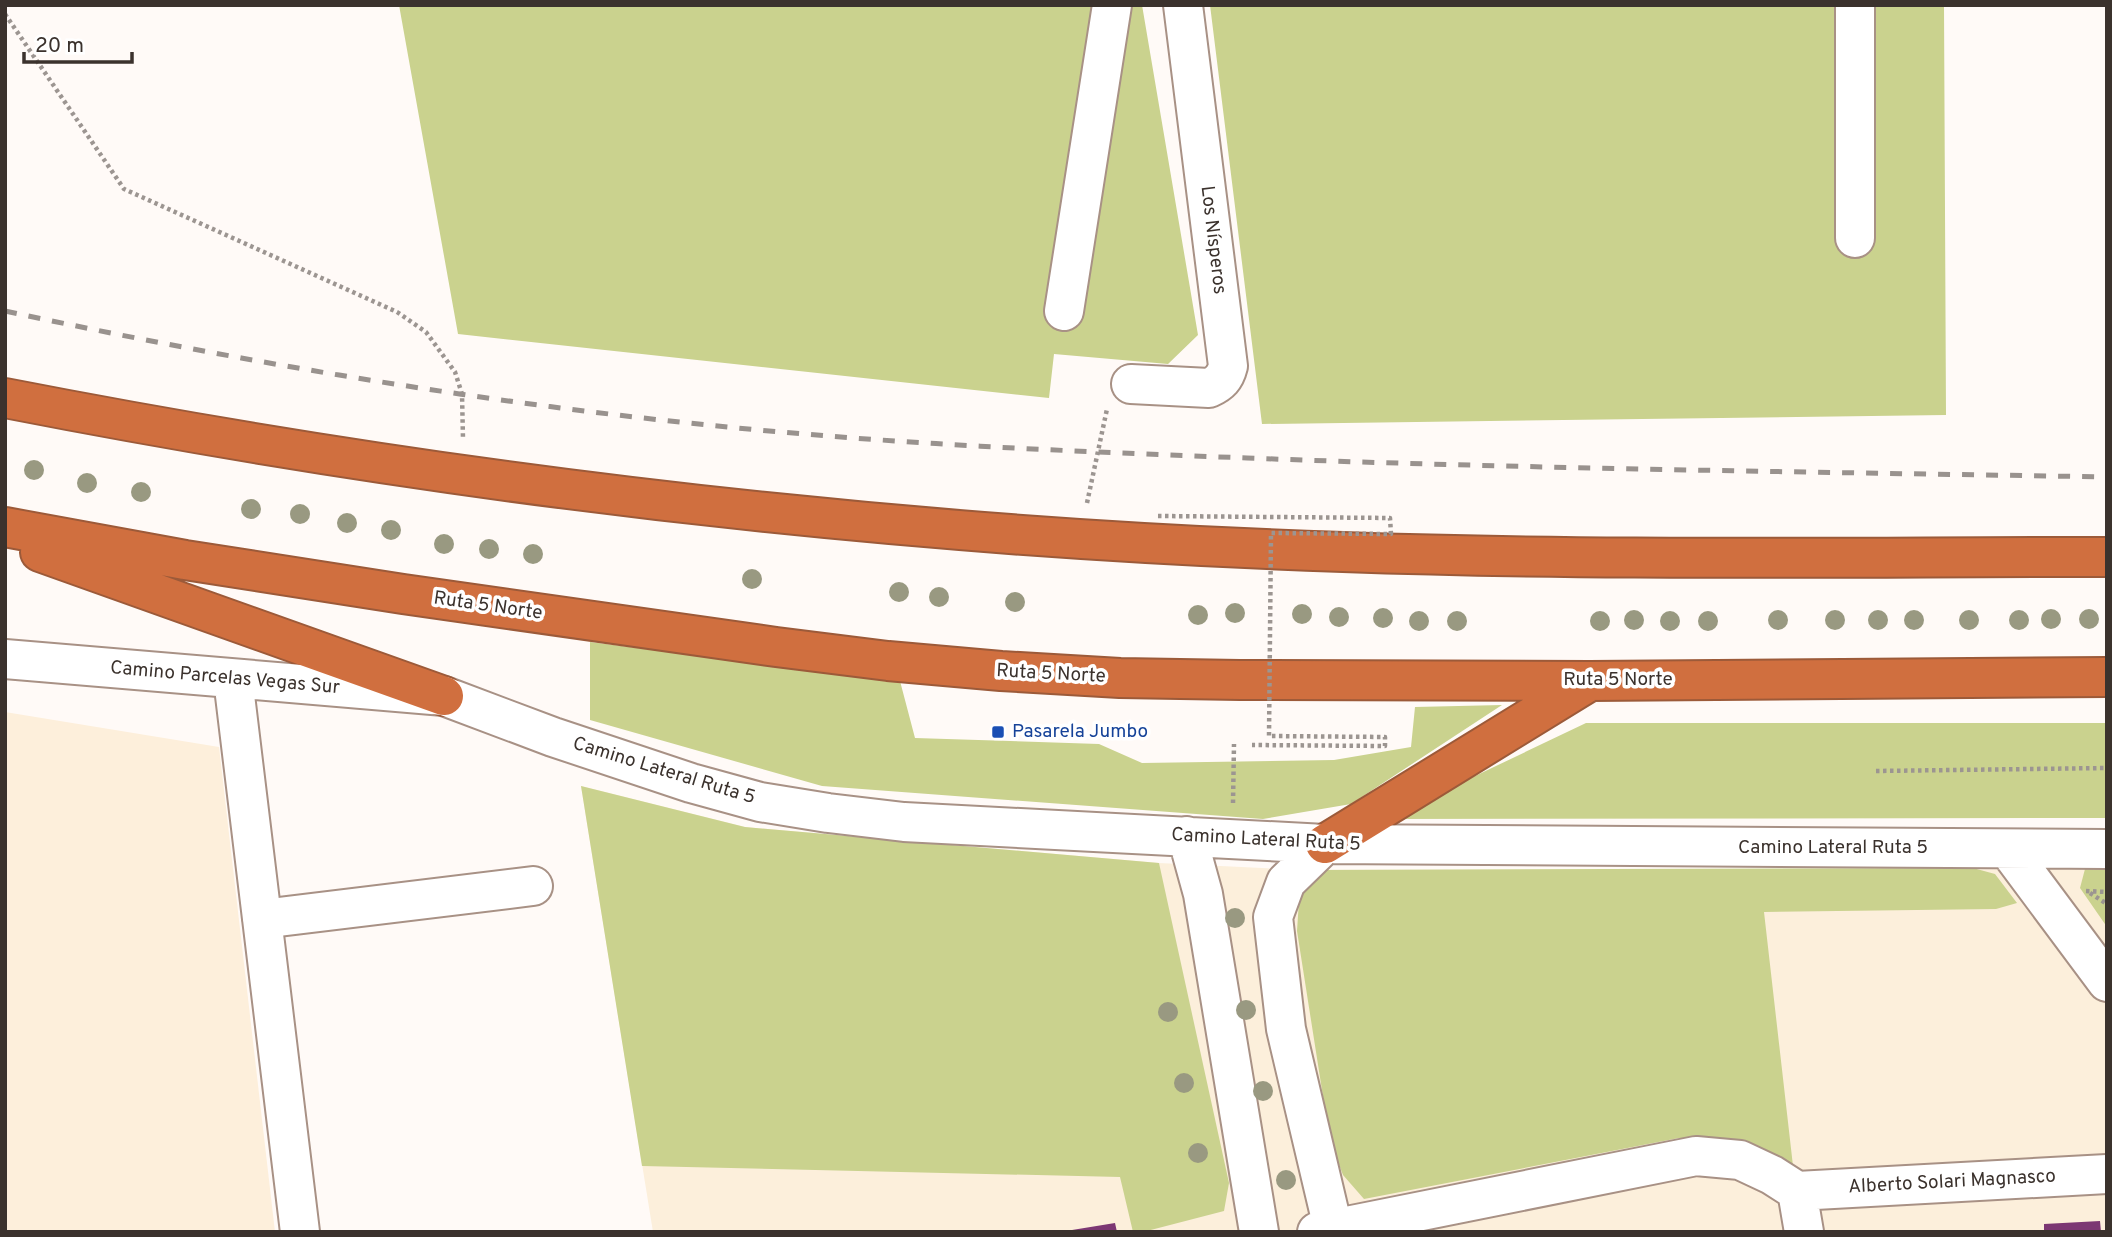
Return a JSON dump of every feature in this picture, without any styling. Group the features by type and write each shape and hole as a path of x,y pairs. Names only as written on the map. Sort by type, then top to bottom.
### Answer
{"highway":[{"path":"5,398 158,427 421,469 711,506 924,528 1148,543 1341,552 1596,557 2107,557"},
{"name":"Ruta 5 Norte","path":"5,527 294,578 776,647 1000,671 1120,678 1590,681 2107,677"},
{"path":"5,540 444,696"},
{"path":"1325,844 1590,681"}],"street":[{"path":"1064,311 1112,5"},
{"name":"Los Nísperos","path":"1131,384 1209,388 1219,384 1226,376 1228,366 1183,5"},
{"path":"1855,5 1855,238"},
{"name":"Camino Parcelas Vegas Sur","path":"5,659 444,696"},
{"path":"233,679 300,1232"},
{"name":"Camino Lateral Ruta 5","path":"444,696 554,737 691,783 760,802 904,822 1325,844 2107,849"},
{"path":"1187,836 1203,894 1259,1232"},
{"path":"1325,844 1286,882 1273,917 1286,1029 1325,1230 1696,1156 1740,1160 1772,1175 1797,1191 1804,1232"},
{"path":"2008,849 2107,982"},
{"path":"262,919 533,886"},
{"name":"Alberto Solari Magnasco","path":"1797,1191 2107,1174"}],"path":[{"path":"5,14 124,189 397,312 426,332 455,372 462,394 463,444"},
{"path":"1086,505 1108,404 1131,384"},
{"path":"1158,516 1390,518 1391,534 1271,533 1269,736 1385,737 1385,746 1252,745"},
{"path":"1232,839 1234,744"},
{"path":"1876,771 2107,768"},
{"path":"2107,892 2086,891 2107,904"}],"shaded area":[{"path":"5,712 219,747 275,1232 5,1232"},
{"path":"581,786 745,827 1159,863 1301,870 2107,869 2107,1232 653,1232"}],"green space":[{"path":"399,5 1142,5 1198,335 1168,364 1054,354 1049,398 458,334"},
{"path":"1210,5 1944,5 1946,415 1262,424"},
{"path":"590,642 900,681 915,738 1099,744 1142,763 1334,760 1411,747 1415,707 1502,705 1351,804 1263,819 822,786 590,720"},
{"path":"1586,723 2107,723 2107,818 1385,819"},
{"path":"581,786 745,827 1159,863 1229,1183 1224,1211 1143,1232 1133,1232 1120,1177 642,1166"},
{"path":"1973,868 1995,874 2017,903 1996,909 1764,912 1793,1166 1722,1141 1679,1138 1364,1199 1343,1175 1330,1141 1297,931 1301,870"},
{"path":"2085,869 2107,869 2107,927 2080,888"}],"building":[{"path":"2100,1221 2101,1232 2044,1232 2044,1224"},
{"path":"1115,1223 1117,1232 1072,1232 1072,1230"}],"railway":[{"path":"5,311 198,350 391,384 586,411 839,437 1072,451 1355,462 2107,477"}],"place":[{"name":"Pasarela Jumbo","path":"998,732"}]}
